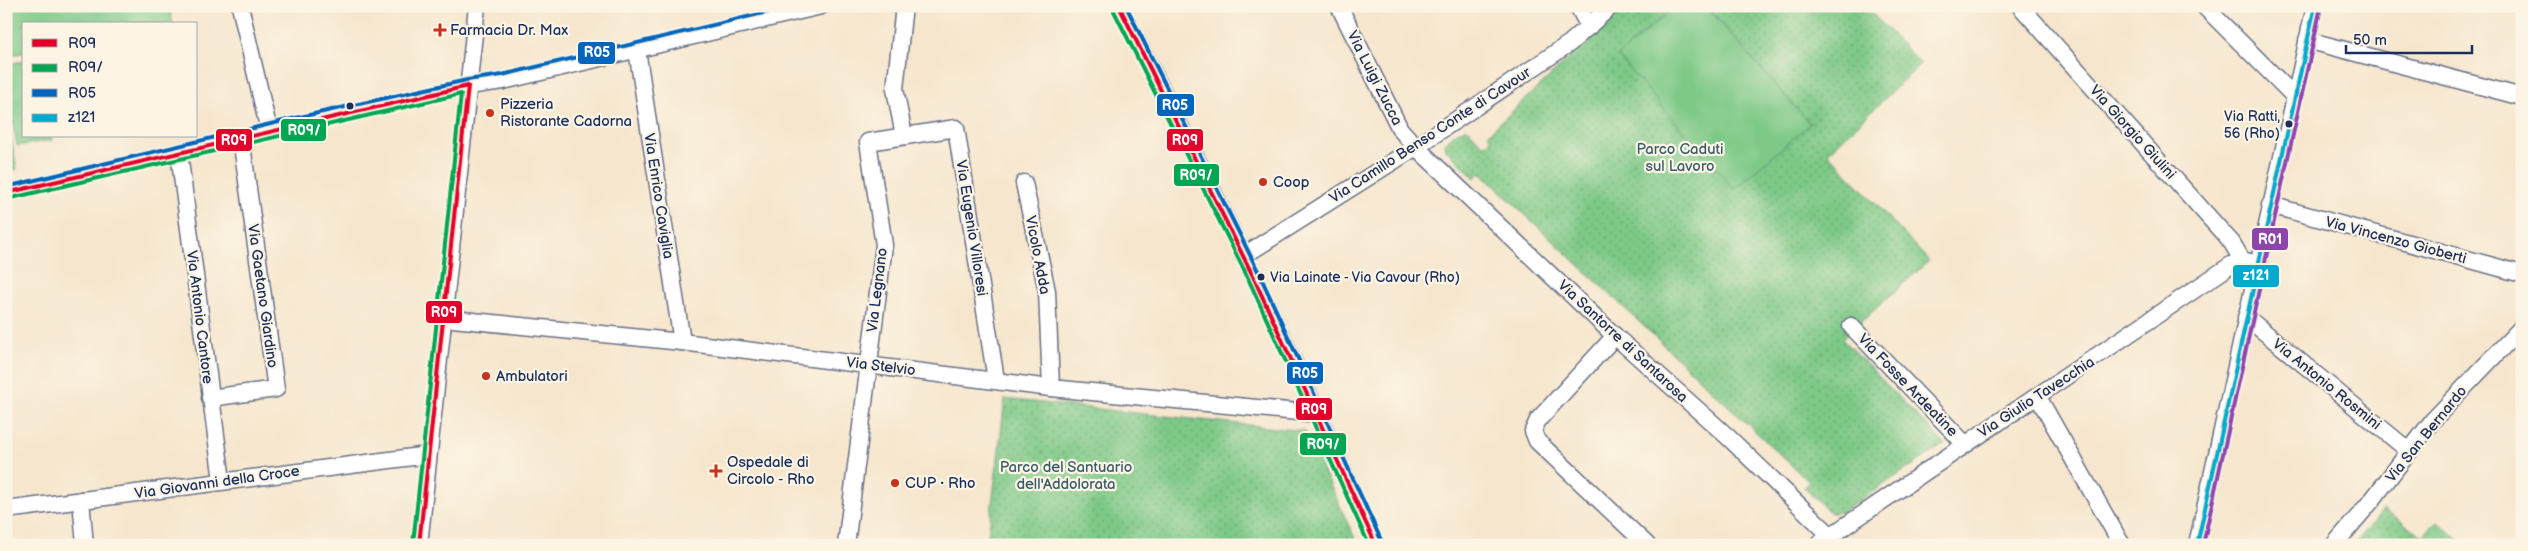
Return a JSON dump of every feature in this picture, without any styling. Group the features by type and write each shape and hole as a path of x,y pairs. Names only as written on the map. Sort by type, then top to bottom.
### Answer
{"street":[{"path":"240,6 269,131"},
{"path":"419,545 477,6"},
{"path":"6,193 468,86 503,81 821,6"},
{"path":"904,6 896,89 904,136"},
{"path":"1119,6 1173,109 1319,414 1376,545"},
{"name":"Via Luigi Zucca","path":"1339,6 1400,129 1416,147"},
{"path":"1578,6 1589,27"},
{"name":"Via Camillo Benso Conte di Cavour","path":"1243,256 1416,147 1570,43 1611,6"},
{"name":"Via Giorgio Giulini","path":"2020,6 2250,262"},
{"path":"2204,6 2294,97"},
{"path":"2197,545 2246,318 2250,262 2270,205 2315,6"},
{"path":"2307,40 2522,97"},
{"name":"Via Enrico Caviglia","path":"637,50 682,342"},
{"name":"Via Eugenio Villoresi","path":"904,136 956,128 996,380"},
{"name":"Via Legnano","path":"846,545 867,364 884,245 868,142 904,136"},
{"name":"Via Gaetano Giardino","path":"210,398 276,389 240,138"},
{"name":"Via Santorre di Santarosa","path":"1416,147 1615,336 1727,436 1824,540"},
{"name":"Via Antonio Cantore","path":"179,152 222,482"},
{"name":"Vicolo Adda","path":"1024,183 1047,291 1050,388"},
{"name":"Via Vincenzo Gioberti","path":"2270,205 2522,274"},
{"name":"Via Giulio Tavecchia","path":"1824,540 2231,265 2250,262"},
{"name":"Via Stelvio","path":"443,318 682,342 1050,388 1319,414"},
{"name":"Via Antonio Rosmini","path":"2246,318 2409,451"},
{"name":"Via Fosse Ardeatine","path":"1851,326 1965,444"},
{"name":"Via San Bernardo","path":"2334,545 2433,420 2522,327"},
{"path":"1615,336 1538,420 1532,430 1537,441 1647,545"},
{"path":"2038,397 2122,545"},
{"name":"Via Giovanni della Croce","path":"6,510 428,455"},
{"path":"80,500 85,545"}],"green space":[{"path":"6,6 169,6 173,22 22,22 22,53 6,55"},
{"name":"Parco Caduti sul Lavoro","path":"1625,6 1865,6 1921,64 1828,153 1929,261 1842,339 1945,444 1842,512 1831,513 1804,488 1809,482 1480,172 1475,178 1446,150 1445,143 1454,134 1466,127 1484,146 1492,139 1488,134"},
{"path":"1675,6 1706,6 1810,124 1734,189 1618,56"},
{"path":"22,61 22,138 52,138 52,140 17,146 6,86 6,64"},
{"path":"6,110 17,169 6,171"},
{"name":"Parco del Santuario dell'Addolorata","path":"1005,399 1305,431 1358,545 987,545"},
{"path":"2383,510 2423,536 2437,521 2464,545 2354,545"}],"transit line":[{"name":"R05","path":"6,187 300,117 467,80 502,75 793,6"},
{"name":"R09","path":"1119,6 1252,274 1376,545"},
{"name":"R05","path":"1126,6 1258,271 1382,542"},
{"name":"z121","path":"2197,545 2315,6"},
{"name":"R01","path":"2203,545 2321,7"},
{"name":"R09/","path":"1113,9 1247,276 1369,545"},
{"name":"R09","path":"6,193 468,86 419,545"},
{"name":"R09/","path":"7,199 461,94 413,544"}],"place":[{"name":"Farmacia Dr. Max","path":"440,30"},
{"name":"Pizzeria Ristorante Cadorna","path":"490,113"},
{"name":"Via Ratti, 56 (Rho)","path":"2289,124"},
{"name":"Coop","path":"1263,182"},
{"name":"Via Lainate - Via Cavour (Rho)","path":"1261,277"},
{"name":"Ambulatori","path":"486,376"},
{"name":"Ospedale di Circolo - Rho","path":"716,471"},
{"name":"CUP • Rho","path":"895,483"}]}
